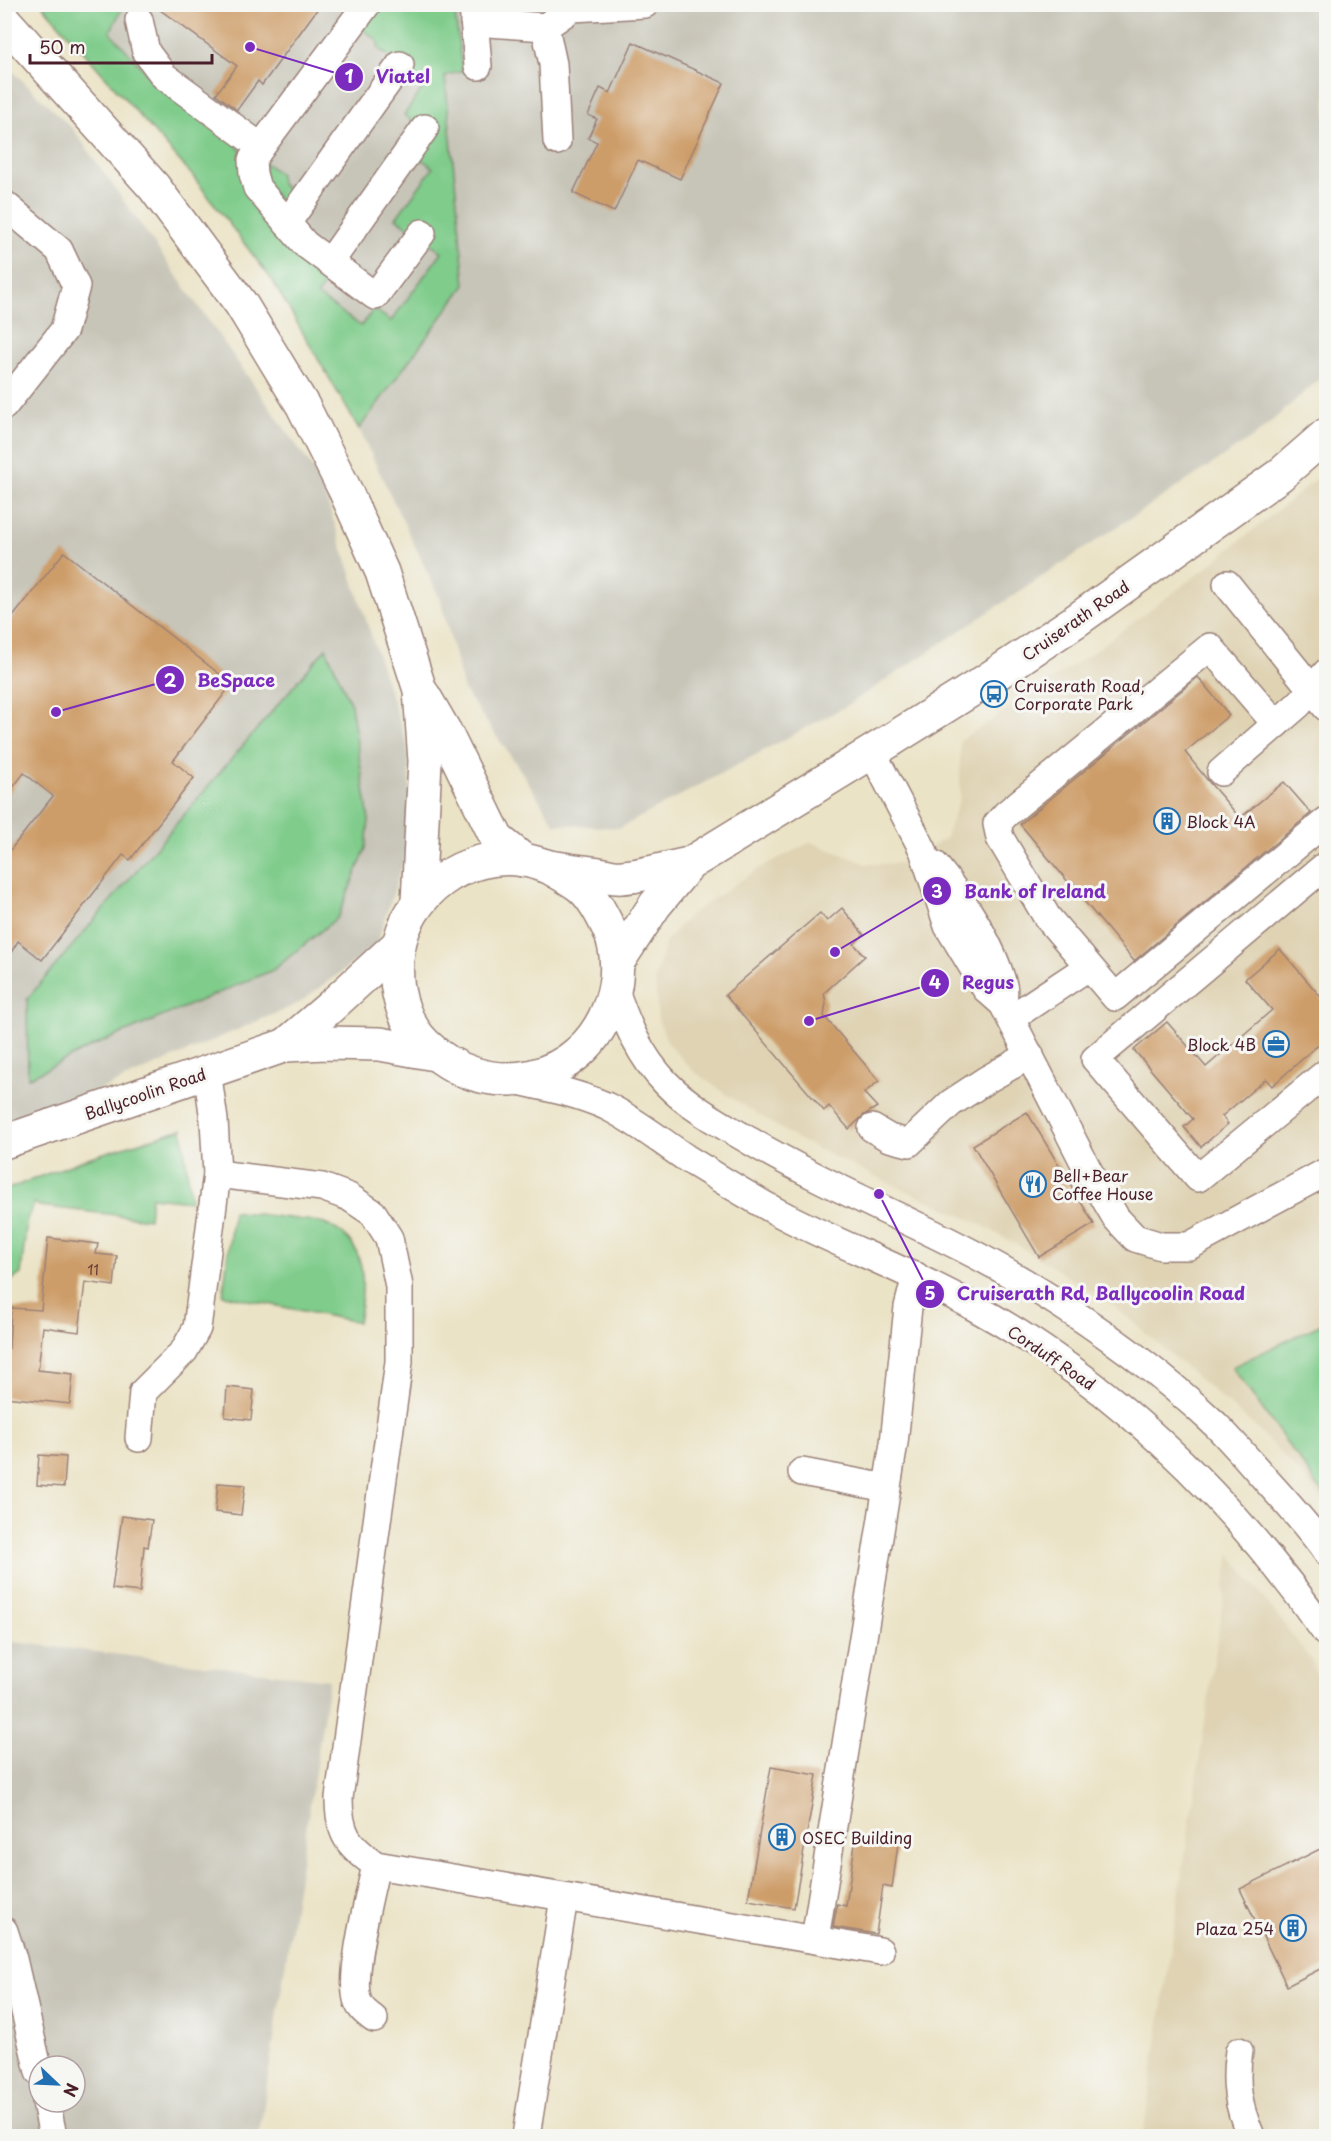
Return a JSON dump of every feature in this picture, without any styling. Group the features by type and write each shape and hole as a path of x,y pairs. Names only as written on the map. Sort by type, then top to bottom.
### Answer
{"main road":[{"path":"4,20 154,187 241,304 303,406 345,490 382,572 420,690 445,732 497,839 581,887 601,911 612,936 616,976 606,1018 585,1047 570,1060 534,1077 514,1080 485,1078 454,1067 435,1054 421,1040 410,1024 402,1005 397,985 396,964 399,944 408,920 418,903 425,761 420,690"},
{"name":"Cruiserath Road","path":"418,903 431,889 452,873 477,862 500,858 621,878 688,864 984,682 1074,622 1280,475 1326,435"},
{"name":"Cruiserath Road","path":"616,976 655,905 688,864"},
{"name":"Ballycoolin Road","path":"286,1045 399,944"},
{"name":"Ballycoolin Road","path":"4,1142 207,1070 286,1045 380,1044 435,1054"}],"street":[{"path":"367,4 252,160 256,188 304,244 375,296 422,233"},
{"path":"478,66 474,13 545,27 572,8 645,4"},
{"path":"139,20 146,52 164,76 261,147"},
{"path":"545,27 553,64 557,141"},
{"path":"287,223 400,65"},
{"path":"330,262 425,128"},
{"path":"4,204 59,250 76,286 64,330 4,406"},
{"path":"1221,772 1299,704 1321,690 1227,584"},
{"path":"1276,724 1210,647 1006,814 998,824 1000,838 1047,917 1115,997 1326,821"},
{"path":"872,752 923,850 958,894 986,944 1004,987 1007,1011 1088,1170 1116,1218 1135,1238 1161,1246 1189,1245 1326,1172"},
{"path":"1326,865 1095,1059 1198,1178 1326,1073"},
{"path":"1007,1011 1088,967"},
{"path":"616,976 628,1027 645,1059 667,1084 698,1109 787,1162 965,1250 1034,1288 1093,1328 1155,1372 1216,1426 1311,1530 1326,1551"},
{"path":"872,1128 889,1138 909,1143 951,1103 1030,1055"},
{"path":"139,1438 143,1392 184,1351 197,1328 218,1174 207,1070"},
{"name":"Corduff Road","path":"514,1080 568,1092 605,1106 642,1126 686,1157 781,1214 916,1276 970,1305 1046,1351 1096,1386 1159,1439 1218,1498 1266,1553 1326,1634"},
{"path":"218,1174 322,1187 349,1197 373,1213 389,1238 399,1286 399,1362 339,1798 339,1821 347,1839 360,1854 376,1865 880,1951"},
{"path":"815,1939 894,1443 908,1307 916,1276"},
{"path":"802,1472 887,1488"},
{"path":"374,2019 357,2002 355,1982 360,1942 376,1865"},
{"path":"526,2136 564,1898"},
{"path":"4,1931 14,1959 35,2054"},
{"path":"1239,2051 1235,2074 1240,2104 1251,2136"},
{"path":"49,2114 54,2136"}],"shaded area":[{"path":"42,5 1326,5 1326,373 1256,435 848,705 620,828 555,824 464,690 440,599 359,429 272,280 192,175"},
{"path":"4,63 73,129 319,477 408,747 412,835 376,946 299,1003 5,1131"},
{"path":"1326,471 1326,1506 1302,1475 1253,1425 1114,1306 1024,1249 976,1222 797,1139 693,1071 669,1045 658,1020 655,979 666,941 689,915 763,866 811,842 867,864 910,863 946,837 960,797 960,741 1089,655 1206,568"},
{"path":"1230,1553 1311,1660 1326,1690 1326,2136 1143,2136"},
{"path":"5,1641 329,1680 259,2136 5,2136"}],"green space":[{"path":"42,5 124,5 110,32 158,86 231,139 244,154 329,277 317,295 361,326 374,309 391,321 442,252 396,218 433,168 418,156 432,136 404,115 426,83 379,49 377,40 361,28 379,5 454,5 462,71 445,76 465,285 359,429 272,280 192,175"},
{"path":"264,162 280,174 281,184 296,195 280,200 265,186"},
{"path":"326,648 351,705 369,820 366,848 338,917 273,970 95,1045 28,1078 27,999"},
{"path":"182,1129 191,1201 151,1197 149,1219 39,1206 34,1203 27,1219 21,1274 9,1282 5,1280 5,1190 91,1157"},
{"path":"233,1211 313,1221 331,1227 344,1235 353,1246 362,1273 358,1322 223,1295"},
{"path":"1326,1322 1326,1497 1232,1367"}],"building":[{"path":"152,4 321,4 262,85 258,81 237,110 216,94 237,66"},
{"path":"633,42 724,83 680,179 638,160 614,212 573,193 597,142 588,138 597,119 588,115 600,88 610,93"},
{"path":"64,552 232,684 173,761 194,778 130,860 123,855 42,960 18,941 4,964 4,858 53,796 24,773 4,799 4,628"},
{"name":"Block 4A","path":"1198,677 1229,715 1185,752 1209,782 1240,818 1284,782 1311,813 1134,961 1020,824"},
{"path":"842,908 864,935 854,944 865,956 824,993 826,1003 824,1016 879,1081 864,1093 877,1107 849,1129 829,1106 824,1111 725,995 820,913 827,921"},
{"name":"Block 4B","path":"1280,949 1326,1003 1326,1038 1272,1086 1266,1079 1222,1116 1228,1124 1201,1147 1184,1127 1193,1119 1134,1050 1167,1022 1206,1067 1272,1010 1245,979"},
{"name":"Bell+Bear Coffee House","path":"1027,1112 1094,1224 1039,1257 973,1145"},
{"path":"48,1238 98,1244 96,1254 117,1256 114,1286 85,1282 79,1332 43,1327 38,1370 73,1374 70,1404 5,1397 7,1378 4,1378 4,1347 9,1348 11,1308 41,1310"},
{"path":"227,1387 254,1390 251,1420 225,1417"},
{"path":"39,1455 66,1457 64,1487 37,1485"},
{"path":"218,1483 245,1485 241,1515 215,1512"},
{"path":"122,1516 152,1520 148,1547 144,1546 140,1592 112,1589"},
{"name":"OSEC Building","path":"771,1767 817,1775 794,1908 748,1900"},
{"path":"856,1837 898,1844 892,1888 883,1886 876,1934 833,1927 837,1904 846,1906"},
{"name":"Plaza 254","path":"1326,1846 1326,1966 1287,1986 1240,1889"}],"place":[{"name":"Viatel","path":"250,47"},
{"name":"Cruiserath Road, Corporate Park","path":"994,694"},
{"name":"BeSpace","path":"56,712"},
{"name":"Block 4A","path":"1167,821"},
{"name":"Bank of Ireland","path":"835,952"},
{"name":"Regus","path":"809,1021"},
{"name":"Block 4B","path":"1276,1044"},
{"name":"Bell+Bear Coffee House","path":"1033,1184"},
{"name":"Cruiserath Rd, Ballycoolin Road","path":"879,1194"},
{"name":"OSEC Building","path":"782,1837"},
{"name":"Plaza 254","path":"1293,1928"}]}
